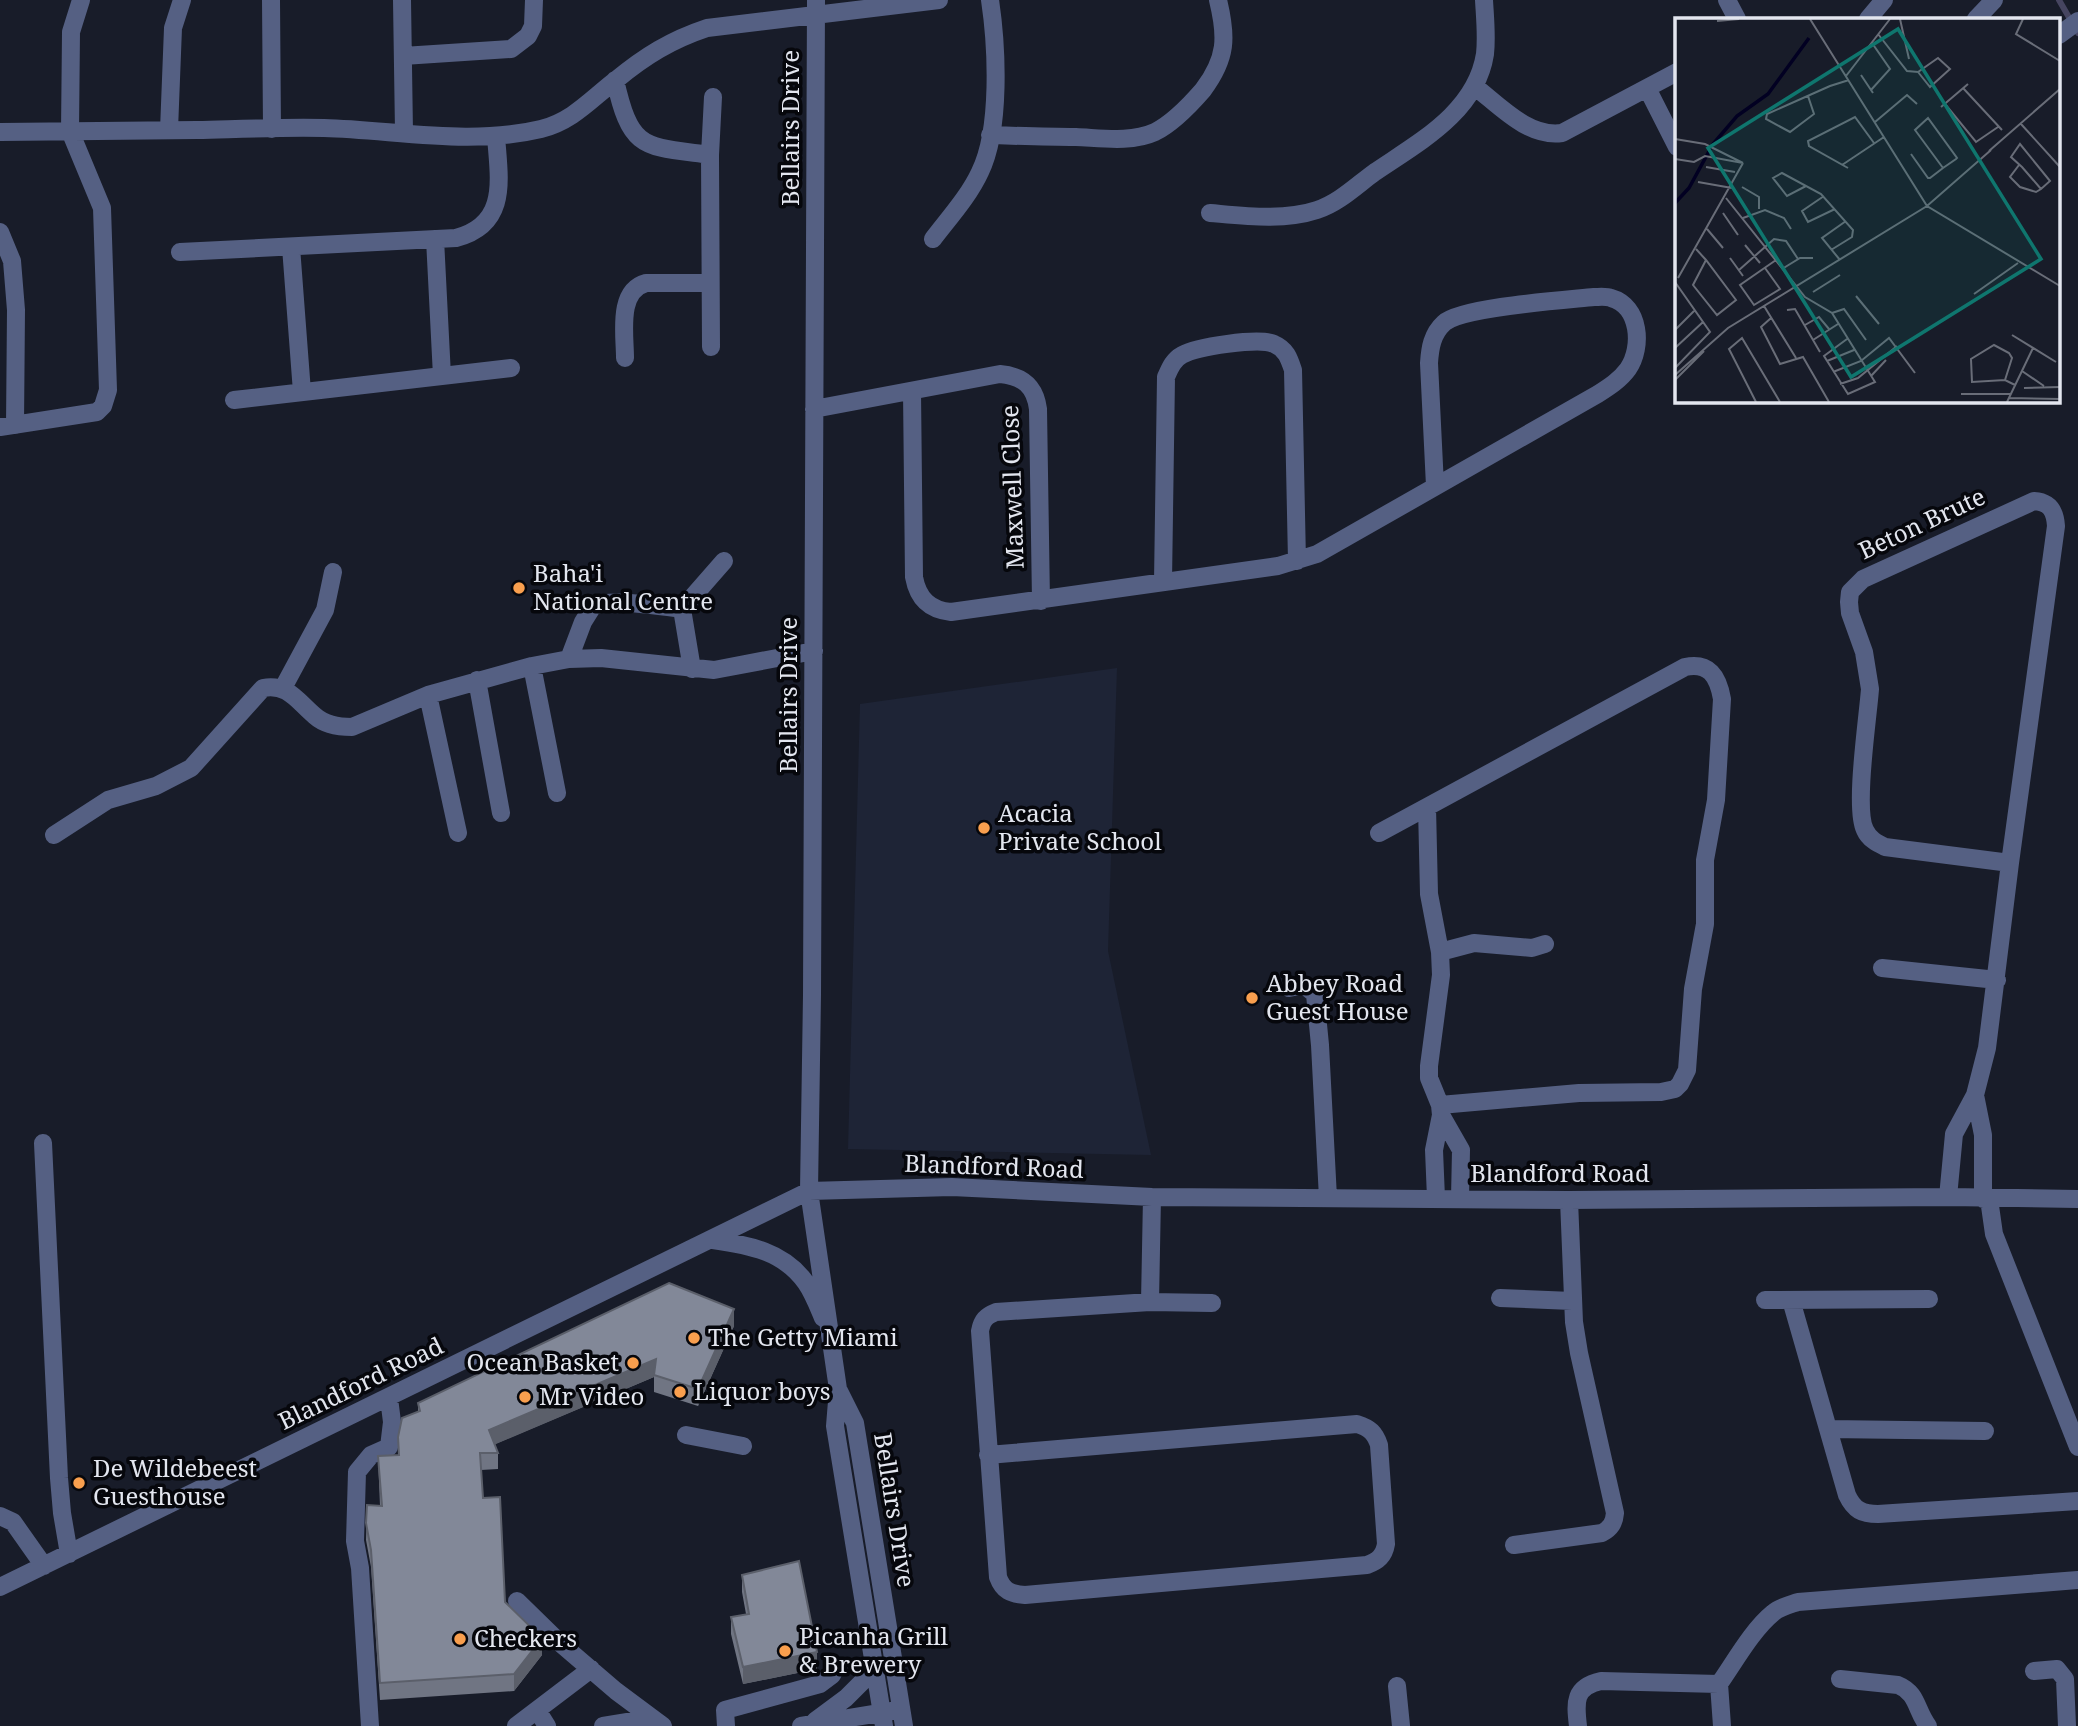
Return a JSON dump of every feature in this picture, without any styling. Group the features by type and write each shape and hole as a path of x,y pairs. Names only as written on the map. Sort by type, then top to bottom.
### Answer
{"street":[{"path":"0,232 12,261 16,310 8,426 97,412 103,405 108,390 102,208 70,131 71,32 81,0"},
{"path":"169,130 173,28 182,0"},
{"path":"271,0 272,129"},
{"path":"402,0 404,132"},
{"path":"403,55 511,49 528,36 533,26 534,0"},
{"path":"0,132 324,128 438,136 496,136 541,129 564,121 583,109 652,52 707,28 816,8 939,0"},
{"path":"933,239 980,173 990,135 996,65 990,0"},
{"path":"990,135 1121,139 1154,132 1171,122 1199,94 1220,63 1224,48 1224,31 1218,0"},
{"path":"1210,213 1271,217 1315,211 1325,207 1427,138 1454,112 1474,86 1482,68 1485,53 1484,0"},
{"path":"1727,0 1736,18"},
{"path":"1869,18 1884,0"},
{"path":"1977,18 1994,0"},
{"name":"Bellairs Drive","path":"816,8 809,1191 838,1389 835,1426 883,1720"},
{"path":"2060,34 2078,20"},
{"path":"1474,86 1527,126 1548,135 1562,133 1675,73"},
{"path":"615,80 626,122 635,135 648,145 710,155"},
{"path":"1647,88 1675,143"},
{"path":"711,347 710,155 713,97"},
{"path":"180,252 456,238 472,234 485,225 495,205 499,180 496,136"},
{"path":"435,239 442,376"},
{"path":"291,247 302,392"},
{"path":"625,358 626,306 637,285 710,283"},
{"path":"912,391 916,590 924,602 937,611 951,612 1041,601 1278,566 1336,544 1616,382 1629,368 1637,338 1631,313 1623,304 1610,298 1594,297 1467,312 1444,322 1430,346 1429,363 1435,486"},
{"path":"1163,582 1166,377 1179,356 1192,350 1258,341 1271,342 1289,356 1293,370 1297,561"},
{"path":"234,400 511,368"},
{"name":"Maxwell Close","path":"814,409 1000,374 1024,380 1032,388 1038,410 1041,601"},
{"name":"Beton Brute","path":"1948,1197 1954,1134 1975,1095 1987,1048 2056,526 2051,506 2034,501 1863,579 1850,592 1849,602 1869,670 1870,689 1860,809 1865,832 1885,847 2010,863"},
{"path":"682,608 724,561"},
{"path":"283,688 325,610 332,572"},
{"path":"569,659 593,606 600,603 682,608"},
{"path":"682,608 692,669"},
{"path":"54,835 108,800 156,786 183,773 207,752 263,688 283,688 316,717 340,727 352,727 428,695 477,680 569,659 601,658 714,670 814,651"},
{"path":"1379,833 1685,667 1696,664 1705,667 1714,675 1720,686 1722,699 1716,800 1705,860 1705,924 1693,989 1687,1070 1680,1084 1675,1089 1661,1092 1579,1093 1441,1110"},
{"path":"532,666 557,793"},
{"path":"477,680 501,813"},
{"path":"428,695 458,832"},
{"path":"1427,807 1429,894 1440,952 1441,975 1429,1078 1461,1150 1460,1198"},
{"path":"1440,952 1474,943 1532,948 1545,944"},
{"path":"1882,968 1997,980"},
{"path":"1289,988 1304,985 1315,995 1328,1198"},
{"name":"Beton Brute","path":"1975,1095 1983,1135 1986,1199 1994,1234 2078,1447"},
{"path":"1437,1198 1434,1150 1441,1110"},
{"path":"43,1143 60,1490 69,1554"},
{"name":"Blandford Road","path":"0,1587 809,1191 953,1187 1152,1197 2078,1199"},
{"path":"1150,1302 1152,1197"},
{"path":"1514,1545 1602,1533 1614,1520 1615,1513 1579,1353 1572,1301 1569,1200"},
{"path":"713,1240 753,1246 784,1261 806,1283 831,1333"},
{"path":"1500,1298 1572,1301"},
{"path":"1765,1300 1929,1298"},
{"path":"1791,1300 1851,1504 1866,1514 2078,1501"},
{"path":"988,1455 1357,1424 1370,1430 1379,1445 1385,1550 1376,1562 1025,1595 1006,1590 998,1577 988,1455 981,1323 996,1312 1150,1302 1212,1303"},
{"name":"Bellairs Drive","path":"838,1389 855,1423 903,1718"},
{"path":"370,1726 360,1568 355,1541 357,1472 371,1455 389,1447 393,1422 389,1398"},
{"path":"1828,1429 1985,1430"},
{"path":"686,1435 743,1447"},
{"path":"0,1516 13,1522 44,1566"},
{"path":"1723,1726 1719,1684 1773,1613 1798,1602 2078,1580"},
{"path":"517,1601 532,1618 591,1669 658,1722"},
{"path":"726,1718 820,1684 832,1675 836,1667"},
{"path":"516,1726 591,1669"},
{"path":"2034,1671 2057,1669 2062,1673 2065,1679 2067,1726"},
{"path":"807,1724 846,1698 874,1670"},
{"path":"1840,1679 1904,1688 1915,1698 1928,1726"},
{"path":"1578,1726 1577,1698 1589,1684 1601,1681 1719,1684"},
{"path":"1397,1686 1398,1726"},
{"path":"537,1710 547,1726"},
{"path":"807,1724 903,1718"},
{"path":"603,1726 658,1722"}],"shaded area":[{"name":"Acacia Private School","path":"1117,668 1108,951 1151,1155 848,1149 860,704"}],"building":[{"path":"669,1283 734,1309 698,1389 654,1375 656,1359 489,1430 498,1453 480,1453 483,1498 500,1497 505,1602 542,1638 514,1674 380,1683 371,1550 366,1523 367,1505 382,1506 378,1456 399,1455 398,1437 402,1418 420,1411 418,1403"},
{"path":"799,1561 817,1652 743,1667 731,1617 749,1614 742,1575"}],"waterway":[{"path":"2059,0 2078,33"}],"place":[{"name":"Baha'i National Centre","path":"519,588"},
{"name":"Acacia Private School","path":"984,828"},
{"name":"Abbey Road Guest House","path":"1252,998"},
{"name":"The Getty Miami","path":"694,1338"},
{"name":"Ocean Basket","path":"633,1363"},
{"name":"Liquor boys","path":"680,1392"},
{"name":"Mr Video","path":"525,1397"},
{"name":"De Wildebeest Guesthouse","path":"79,1483"},
{"name":"Checkers","path":"460,1639"},
{"name":"Picanha Grill & Brewery","path":"785,1651"}]}
